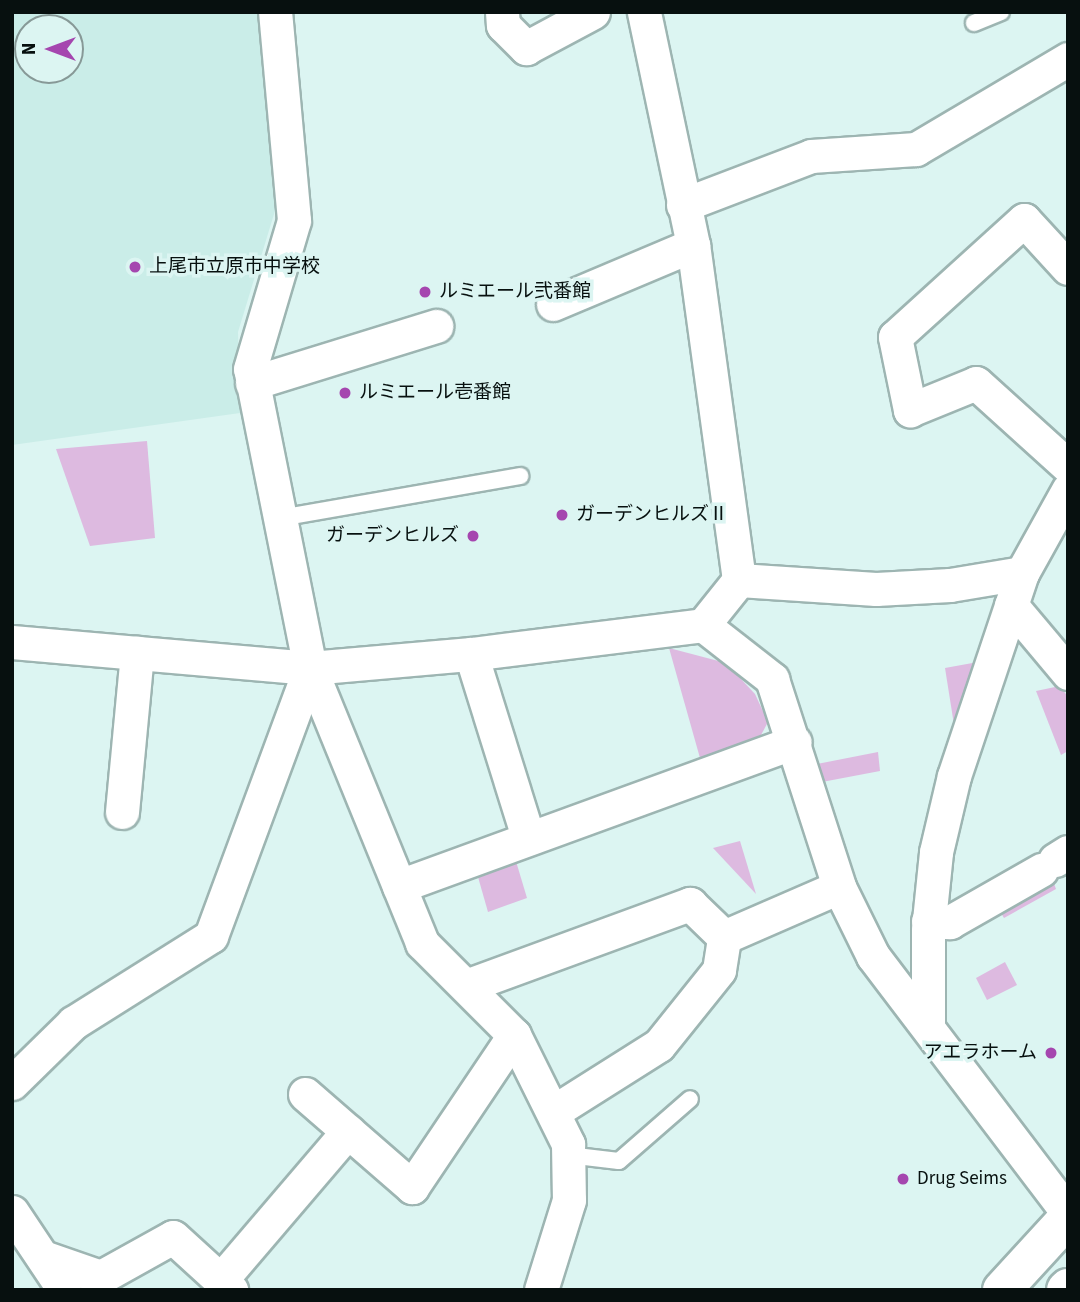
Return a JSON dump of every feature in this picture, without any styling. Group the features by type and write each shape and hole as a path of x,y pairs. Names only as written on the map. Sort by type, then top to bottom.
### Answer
{"main road":[{"path":"1002,1290 1068,1215"}],"street":[{"path":"275,12 294,220 250,369 310,668 422,943 514,1035 568,1144 569,1200 541,1290"},
{"path":"502,12 503,25 526,48 593,12"},
{"path":"12,642 310,668 471,654 703,625 739,580 693,245 645,12"},
{"path":"684,205 811,156 916,149 1068,59"},
{"path":"1068,268 1024,220 895,337 910,410 976,383 1068,466"},
{"path":"553,304 693,245"},
{"path":"252,383 436,326"},
{"path":"928,1027 928,921 936,852 954,776 1022,573 1068,490"},
{"path":"739,580 876,589 950,584 1022,573"},
{"path":"1011,605 1068,673"},
{"path":"703,625 772,679 795,742 839,887 873,956 1068,1215"},
{"path":"122,812 137,653"},
{"path":"471,654 528,837"},
{"path":"12,1083 73,1023 211,936 310,668"},
{"path":"399,886 795,742"},
{"path":"928,921 950,922 1054,860"},
{"path":"724,937 839,887"},
{"path":"466,986 690,904 724,937"},
{"path":"553,1112 659,1045 719,971 724,937"},
{"path":"305,1094 412,1186 514,1035"},
{"path":"46,1258 101,1277 173,1237 225,1285 348,1131"},
{"path":"12,1212 46,1258 64,1290"}],"lane":[{"path":"974,23 1001,12"},
{"path":"280,518 520,476"},
{"path":"568,1156 619,1161 690,1099"}],"shaded area":[{"name":"上尾市立原市中学校","path":"12,12 261,12 278,201 238,332 240,413 12,445"},
{"path":"147,441 155,538 90,546 56,449"},
{"path":"669,648 726,663 755,694 768,722 761,735 700,758"},
{"path":"978,662 955,731 945,668"},
{"path":"1060,686 1068,697 1068,751 1061,755 1036,691"},
{"path":"878,752 880,771 822,782 817,764"},
{"path":"740,841 756,894 713,848"},
{"path":"515,858 527,898 488,912 476,870"},
{"path":"1052,878 1056,889 1004,918 998,908"},
{"path":"1005,962 1017,985 987,1000 976,978"}],"place":[{"name":"上尾市立原市中学校","path":"135,267"},
{"name":"ルミエール弐番館","path":"425,292"},
{"name":"ルミエール壱番館","path":"345,393"},
{"name":"ガーデンヒルズⅡ","path":"562,515"},
{"name":"ガーデンヒルズ","path":"473,536"},
{"name":"アエラホーム","path":"1051,1053"},
{"name":"Drug Seims","path":"903,1179"}]}
